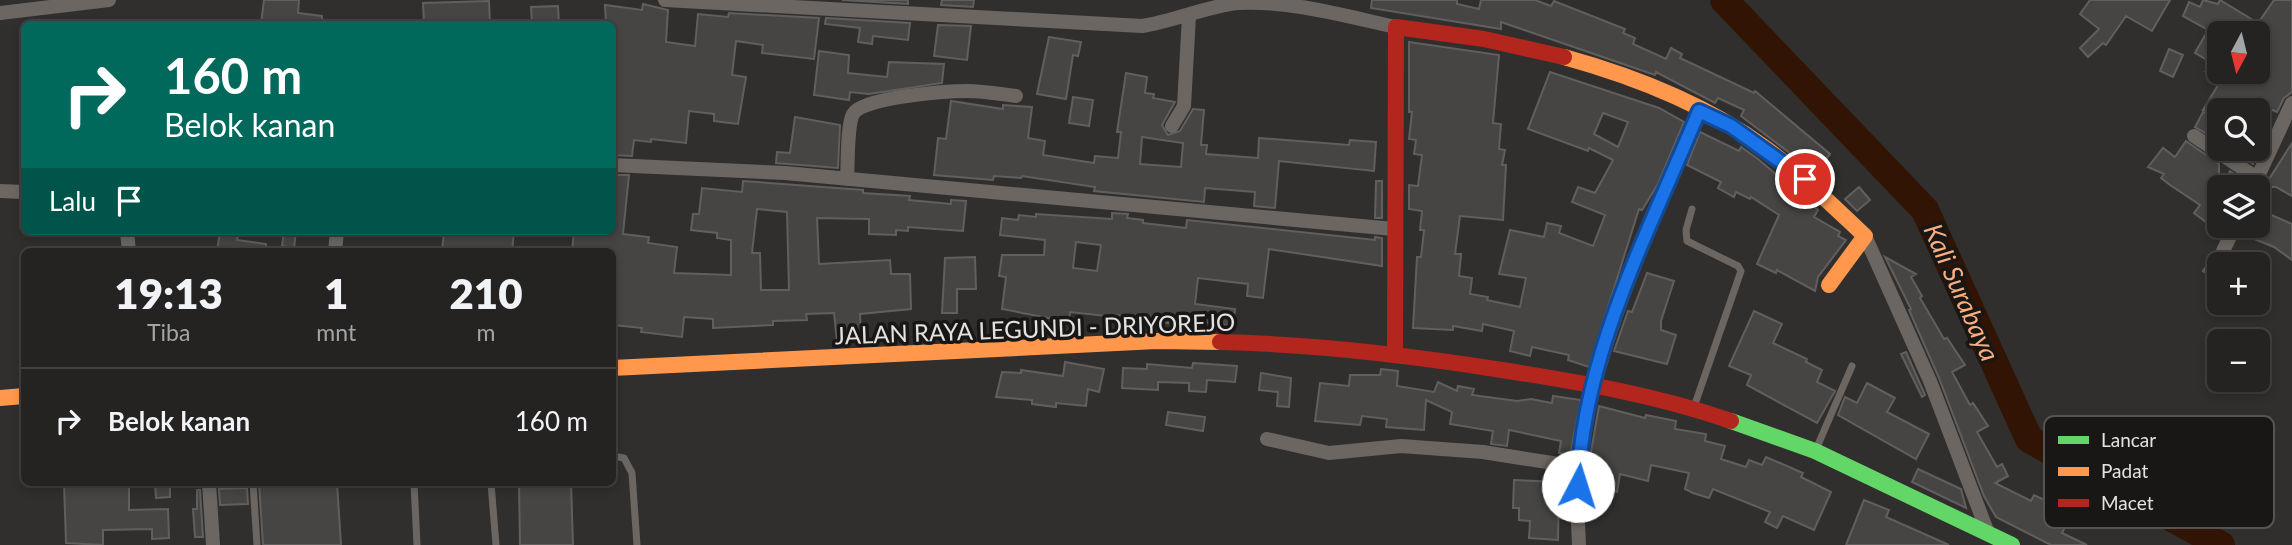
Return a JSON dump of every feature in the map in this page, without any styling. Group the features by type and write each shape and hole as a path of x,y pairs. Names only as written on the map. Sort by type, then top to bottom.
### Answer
{"main road":[{"path":"1395,353 1396,27 1511,42 1574,58 1731,126 1805,179 1865,236 1829,285"},
{"name":"JALAN RAYA LEGUNDI - DRIYOREJO","path":"616,368 1157,341 1252,343 1395,353 1594,384 1693,408 1815,451 2012,545"},
{"path":"0,398 21,396"}],"street":[{"path":"0,13 108,0"},
{"path":"665,0 1142,26 1234,3 1262,1 1396,27"},
{"path":"1172,126 1184,106 1189,16"},
{"path":"847,179 852,120 857,110 884,100 922,94 969,91 1016,96"},
{"path":"2260,175 2287,127 2292,103"},
{"path":"1579,545 1578,467 1594,384 1611,325 1699,111"},
{"path":"2194,135 2245,175"},
{"path":"616,165 847,179 1394,229"},
{"path":"0,191 21,192"},
{"path":"1865,236 1930,381 1987,533"},
{"path":"2223,251 2229,238"},
{"path":"1268,439 1329,453 1401,446 1483,452 1578,467"},
{"path":"209,486 213,545"}],"lane":[{"path":"1692,209 1686,230 1687,241 1738,266 1741,271 1693,408"},
{"path":"1815,451 1852,366"},
{"path":"616,457 624,458 632,473 636,545"},
{"path":"254,486 257,545"},
{"path":"414,486 418,545"},
{"path":"491,486 496,545"}],"building":[{"path":"264,0 299,0 298,13 322,16 322,21 261,21"},
{"path":"842,0 908,0 908,4"},
{"path":"942,0 974,0 973,7 941,5"},
{"path":"1372,0 1457,0 1457,4 1479,9 1481,0 1535,0 1551,6 1554,1 1625,29 1623,33 1635,38 1633,44 1666,59 1671,48 1682,54 1680,58 1754,93 1755,91 1830,154 1816,173 1741,116 1744,110 1718,98 1715,103 1656,72 1655,75 1501,22 1501,29 1371,8"},
{"path":"2090,0 2170,0 2152,31 2126,16 2106,45 2103,43 2088,57 2080,48 2099,29 2080,14"},
{"path":"2203,0 2218,4 2220,0 2255,21 2207,21 2207,29 2183,16 2189,2 2200,7"},
{"path":"2274,0 2292,0 2292,92 2284,98 2277,112 2270,109 2270,98 2210,98 2219,84 2270,84 2270,21 2259,21"},
{"path":"489,1 490,21 424,21 423,3"},
{"path":"643,4 668,10 666,42 695,46 698,14 819,18 814,59 762,53 763,45 736,41 732,75 746,77 738,124 714,121 714,114 689,111 686,143 634,140 632,156 616,155 616,21 606,21 605,5 642,10"},
{"path":"558,6 559,21 532,21 531,7"},
{"path":"826,18 910,23 908,40 873,36 872,44 858,42 860,28 825,24"},
{"path":"938,25 971,26 967,60 934,56"},
{"path":"2207,32 2207,60 2195,53"},
{"path":"1049,37 1081,42 1078,56 1073,55 1066,99 1037,94"},
{"path":"1409,42 1499,55 1493,123 1501,124 1499,149 1505,150 1502,165 1506,165 1503,220 1460,216 1455,254 1461,254 1459,276 1472,278 1470,294 1520,307 1526,278 1499,274 1510,230 1544,237 1547,223 1561,226 1559,233 1593,246 1605,215 1572,202 1578,187 1595,193 1613,160 1589,148 1588,151 1528,129 1550,72 1659,108 1684,122 1658,184 1642,210 1639,209 1589,367 1568,360 1569,355 1532,347 1530,356 1510,351 1514,331 1483,324 1482,331 1453,326 1453,330 1413,328 1417,257 1421,257 1424,230 1420,230 1422,211 1409,209 1409,185 1418,186 1422,155 1414,154 1416,140 1409,139 1412,112 1409,112","holes":["1603,113 1628,122 1618,147 1594,134"]},
{"path":"2169,49 2183,55 2173,77 2160,71"},
{"path":"819,51 849,55 848,73 887,77 889,62 944,64 942,83 869,94 850,92 849,100 814,95"},
{"path":"1126,73 1147,77 1145,93 1154,94 1153,98 1175,102 1162,125 1168,135 1180,131 1193,109 1204,110 1201,145 1207,145 1206,154 1258,158 1259,138 1349,145 1350,140 1376,142 1374,171 1279,161 1275,208 1254,206 1255,192 1205,188 1204,202 1094,191 1095,187 1022,176 994,176 993,180 934,175 938,138 946,139 951,101 1003,109 1003,105 1032,107 1028,138 1045,141 1043,155 1094,163 1095,156 1118,158 1121,132 1117,132","holes":["1142,137 1183,143 1181,167 1140,164"]},
{"path":"1073,97 1093,100 1089,126 1069,123"},
{"path":"2203,112 2207,114 2207,134 2195,127"},
{"path":"795,117 840,125 838,168 776,163 777,152 790,153"},
{"path":"1700,132 1739,151 1741,147 1758,159 1818,210 1814,217 1840,232 1838,236 1846,240 1818,277 1815,291 1777,270 1776,273 1757,264 1779,215 1751,197 1750,199 1736,192 1734,197 1718,188 1721,182 1687,165"},
{"path":"2186,141 2207,156 2207,161 2219,164 2219,175 2207,175 2207,223 2194,213 2200,205 2161,178 2164,174 2148,167 2163,148 2175,157"},
{"path":"2292,143 2292,196 2276,187 2270,187 2270,178"},
{"path":"616,175 629,175 623,234 649,237 648,243 677,247 674,273 731,275 731,240 717,238 717,233 691,230 693,214 699,214 702,188 742,192 743,181 863,190 863,193 910,196 909,200 951,204 951,200 966,201 963,231 908,227 908,231 896,230 896,235 869,234 869,219 817,218 819,264 890,260 891,274 910,274 911,309 860,314 861,341 837,342 834,313 806,314 807,320 773,321 773,325 713,328 713,319 684,317 682,337 641,332 642,328 616,325 616,248 572,248 574,235 616,235","holes":["757,209 787,212 789,290 761,290 760,253 752,253"]},
{"path":"1376,181 1382,181 1382,218 1375,218"},
{"path":"1859,187 1870,200 1857,211 1845,199"},
{"path":"1112,213 1128,214 1127,218 1143,220 1143,223 1186,228 1187,220 1375,240 1375,237 1382,238 1382,266 1269,249 1263,298 1247,296 1248,284 1198,278 1195,304 1235,309 1233,326 1169,318 1168,323 1070,312 1069,322 1002,309 1006,277 999,276 1002,255 1044,255 1045,240 1000,235 1002,218 1018,220 1019,215 1036,217 1036,214 1112,219","holes":["1076,242 1101,245 1097,271 1073,268"]},
{"path":"2270,214 2292,224 2292,260 2274,247 2252,238 2270,238"},
{"path":"219,235 238,235 237,240 266,244 266,248 217,248"},
{"path":"283,235 296,235 294,248 282,246"},
{"path":"444,235 514,235 512,248 442,248"},
{"path":"975,257 976,289 957,289 957,313 942,313 945,258"},
{"path":"1885,257 1916,274 1911,277 1922,296 1920,298 1944,339 1947,338 1965,365 1952,372 1970,405 1973,403 1988,426 1977,432 1997,467 2002,464 2008,476 1995,483 2031,501 2034,495 2044,500 2044,528 2064,528 2062,533 2087,545 2051,545 1996,517 1984,496 1939,378 1909,310 1911,309"},
{"path":"1647,273 1674,281 1661,321 1661,330 1676,335 1667,364 1614,351 1628,311 1632,312"},
{"path":"1754,311 1782,324 1773,343 1807,359 1806,362 1822,370 1817,382 1835,391 1817,423 1747,385 1751,375 1729,366"},
{"path":"1906,352 1925,395 1922,397 1901,354"},
{"path":"1065,362 1104,369 1099,392 1088,389 1086,406 1056,403 1056,407 1032,404 1032,400 996,397 1002,372 1021,373 1021,370 1063,376"},
{"path":"1193,363 1237,366 1235,382 1207,380 1206,392 1189,391 1189,383 1158,382 1158,390 1122,388 1123,368 1147,369 1147,364 1192,368"},
{"path":"1381,369 1398,371 1397,386 1434,392 1438,382 1457,391 1458,386 1474,389 1472,395 1517,401 1531,399 1552,403 1553,396 1581,400 1570,455 1559,453 1561,441 1509,430 1507,446 1491,444 1493,431 1450,424 1452,412 1426,400 1424,430 1386,427 1387,419 1362,416 1360,425 1315,421 1320,383 1349,386 1350,375 1380,375"},
{"path":"1261,373 1291,378 1289,407 1277,406 1278,392 1259,390"},
{"path":"1867,383 1895,398 1887,412 1929,434 1916,459 1838,415 1845,397 1857,403"},
{"path":"1599,406 1645,418 1646,415 1676,421 1675,429 1706,434 1705,441 1725,446 1721,459 1746,467 1749,460 1762,465 1766,457 1803,473 1801,477 1831,492 1814,530 1783,516 1777,528 1765,522 1770,512 1713,489 1709,498 1693,493 1685,489 1689,473 1651,465 1648,481 1620,474 1617,492 1597,488 1600,472 1588,469"},
{"path":"1168,412 1205,417 1203,431 1166,425"},
{"path":"1918,469 1961,489 1966,508 1912,482"},
{"path":"1514,480 1559,482 1558,540 1529,538 1530,521 1519,520 1519,508 1513,508"},
{"path":"64,486 129,486 129,510 168,509 169,538 152,539 152,529 103,530 103,545 66,543"},
{"path":"155,486 170,486 170,497 156,498"},
{"path":"259,486 337,486 341,545 263,545"},
{"path":"519,486 571,486 573,545 520,545"},
{"path":"247,488 248,504 220,505 219,489"},
{"path":"197,490 200,490 203,537 195,537 193,509 197,509"},
{"path":"1864,500 1889,510 1886,517 1949,545 1846,545"}],"waterway":[{"name":"Kali Surabaya","path":"1724,0 1925,210 2029,439 2044,447"},
{"name":"Kali Surabaya","path":"2190,528 2221,545"}],"traffic: fast":[{"path":"1731,421 1815,451 2012,545"}],"traffic: slow":[{"path":"1564,57 1616,73 1693,105 1742,132 1803,178 1865,236 1829,285"},
{"path":"616,368 1157,341 1220,342"},
{"path":"0,398 21,396"}],"traffic: jam":[{"path":"1395,353 1396,27 1484,39 1564,57"},
{"path":"1220,342 1361,351 1502,370 1646,397 1731,421"}],"route":[{"path":"1578,486 1579,461 1594,384 1611,325 1699,111 1731,126 1805,179"}]}
